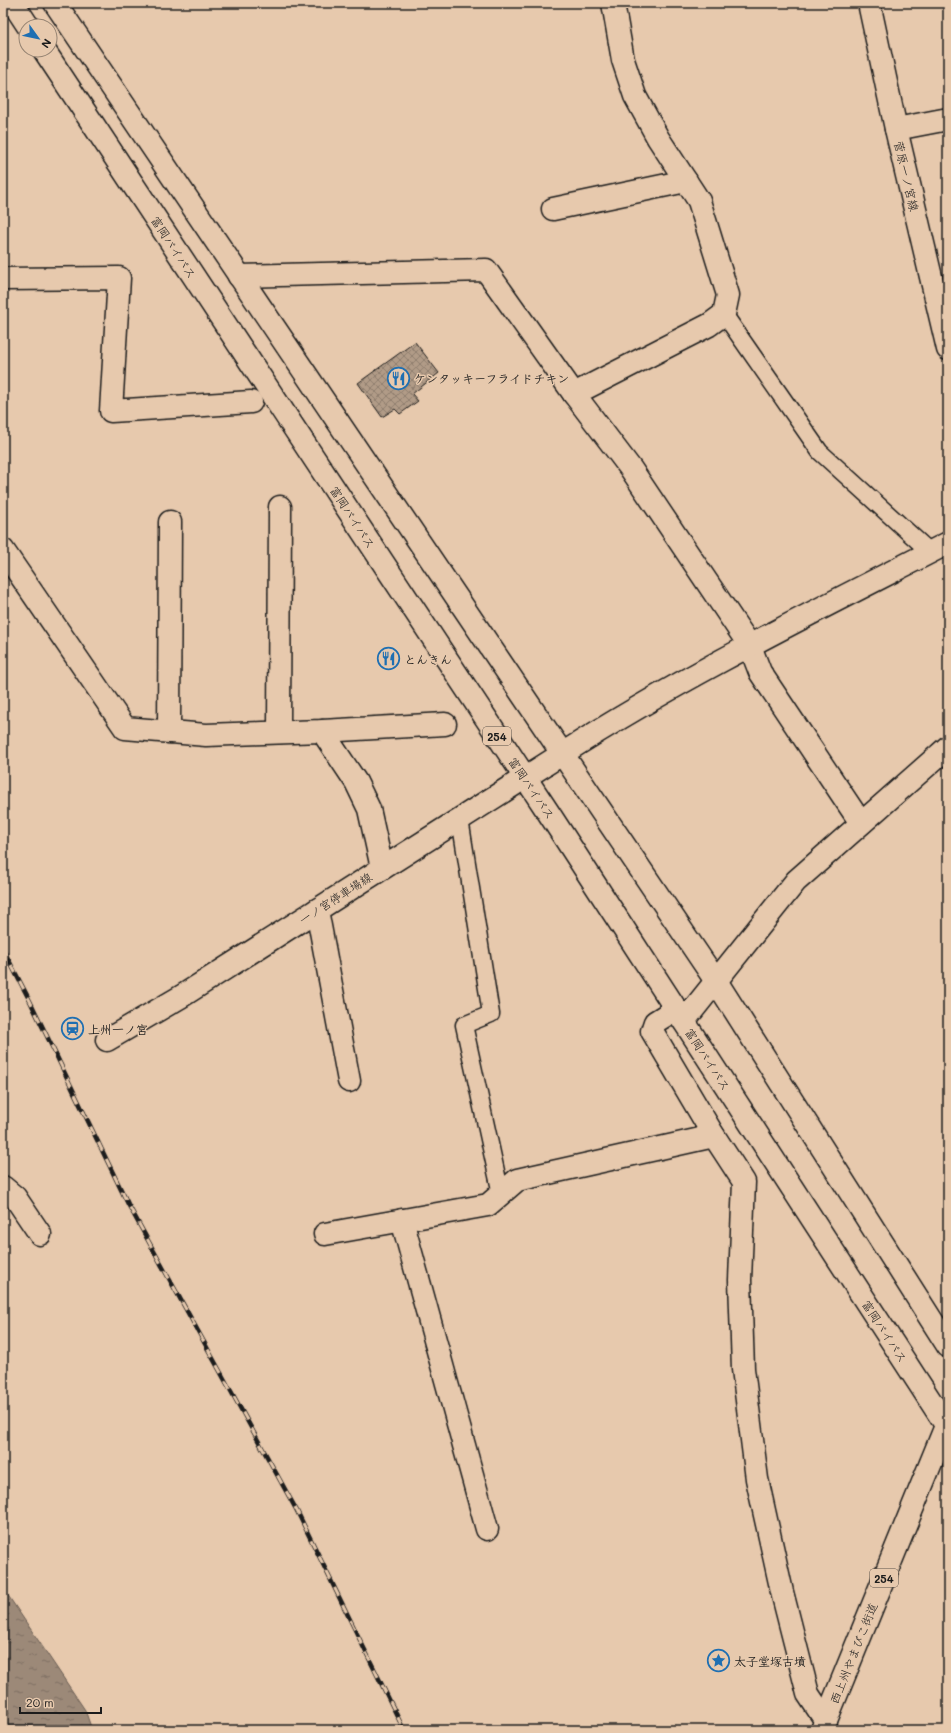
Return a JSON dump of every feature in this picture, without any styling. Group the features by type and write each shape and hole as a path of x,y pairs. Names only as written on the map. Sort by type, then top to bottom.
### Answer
{"main road":[{"path":"13,3 23,18"},
{"path":"55,3 716,981 948,1346"},
{"path":"574,394 709,325 724,314 728,295 699,201 658,138 635,96 623,60 613,3"},
{"name":"菅原一ノ宮線","path":"868,3 948,349"},
{"name":"富岡バイパス","path":"49,58 526,779 947,1425"},
{"path":"896,129 948,119"},
{"path":"554,209 686,181"},
{"path":"239,276 486,270 574,394 631,468 750,646 760,672 861,823"},
{"path":"3,279 119,278 111,411 251,402"},
{"path":"279,732 280,508"},
{"path":"169,732 170,522"},
{"name":"一ノ宮停車場線","path":"107,1040 182,996 382,868 526,779 589,737 750,646 939,548"},
{"path":"3,550 126,728 206,735 322,731 445,724"},
{"path":"322,731 356,782 369,809 382,868"},
{"path":"824,1726 808,1694 782,1592 757,1479 743,1369 740,1280 744,1182 714,1136 652,1031 655,1022 680,1015 716,981 796,881 948,747"},
{"path":"317,910 349,1081"},
{"path":"325,1234 488,1205 517,1180 714,1136"},
{"path":"3,1187 15,1197 40,1234"},
{"path":"402,1220 487,1529"},
{"name":"西上州やまびこ街道","path":"824,1726 947,1425"}],"lane":[{"path":"724,314 820,452 939,548"},
{"path":"460,819 491,1014 464,1025 501,1194"}],"water":[{"path":"3,1588 85,1710 92,1730 3,1730"}],"building":[{"name":"ケンタッキーフライドチキン","path":"415,342 439,373 412,394 418,401 400,414 395,409 382,417 358,383"}],"railway":[{"path":"3,949 30,1001 128,1204 297,1511 404,1730"}],"place":[{"name":"ケンタッキーフライドチキン","path":"399,378"},
{"name":"とんきん","path":"388,659"},
{"name":"上州一ノ宮","path":"73,1029"},
{"name":"太子堂塚古墳","path":"718,1661"}]}
